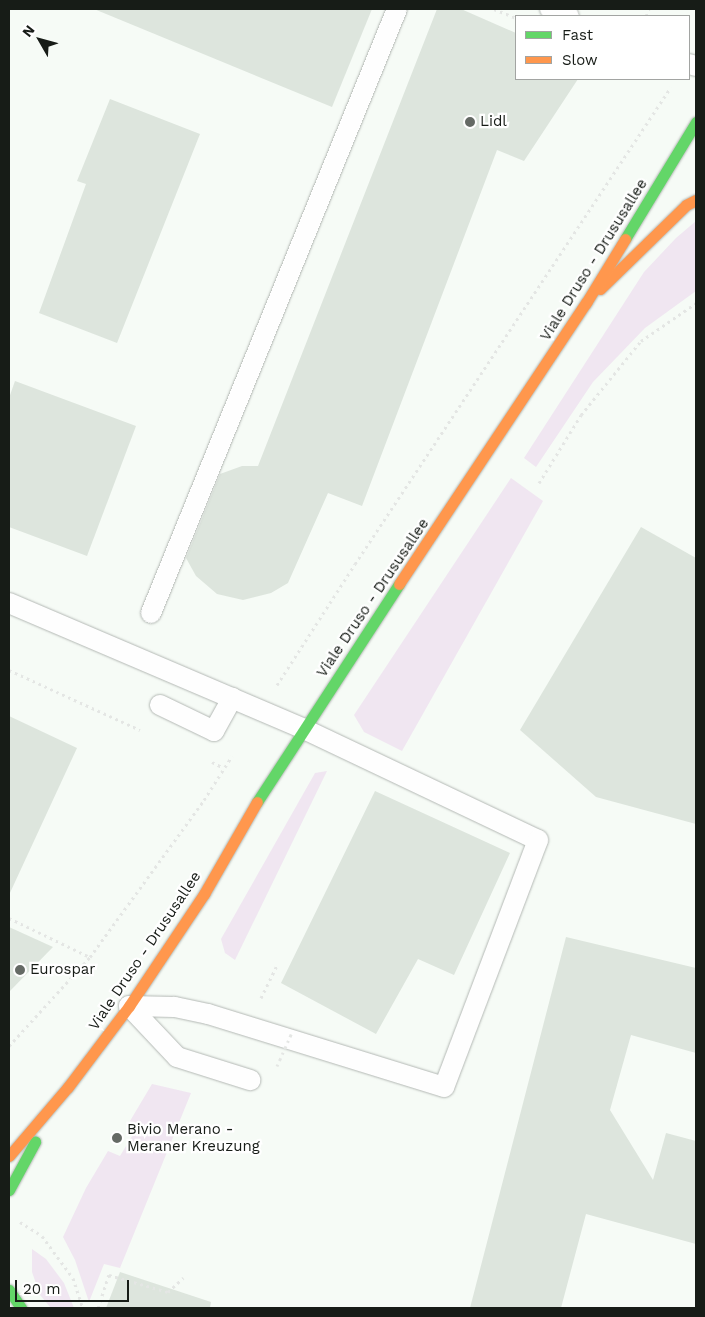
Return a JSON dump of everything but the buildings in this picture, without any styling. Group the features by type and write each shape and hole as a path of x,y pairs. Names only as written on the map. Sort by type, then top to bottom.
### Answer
{"main road":[{"name":"Viale Druso - Drususallee","path":"9,1156 68,1088 129,1006 204,894 232,842 304,728 586,303 696,122"},
{"path":"586,303 686,205 696,200"},
{"name":"Viale Druso - Drususallee","path":"9,1190 24,1159 68,1088"},
{"path":"9,1290 21,1308"}],"lane":[{"path":"151,613 397,9"},
{"path":"550,9 566,15"},
{"path":"9,604 304,728 538,840 444,1087 208,1014 174,1007 129,1006"},
{"path":"160,705 214,730 232,698"},
{"path":"129,1006 176,1057 250,1080"}],"path":[{"path":"494,9 515,18"},
{"path":"261,710 360,556 674,82"},
{"path":"539,483 581,416 641,341 696,303"},
{"path":"9,670 144,731"},
{"path":"9,1046 90,956 204,800 235,752"},
{"path":"206,760 224,768"},
{"path":"9,918 90,956"},
{"path":"277,1066 292,1032"},
{"path":"17,1220 42,1236 73,1278 83,1308"},
{"path":"98,1308 109,1275 168,1292 183,1278"}],"shaded area":[{"path":"696,221 696,291 645,328 593,382 536,467 524,458 644,272 676,238"},
{"path":"511,478 543,501 402,751 364,732 354,715"},
{"path":"327,771 235,960 225,953 221,939 315,773"},
{"path":"152,1084 191,1093 120,1268 104,1264 89,1302 75,1260 63,1237 86,1188 108,1151 120,1156 137,1128 130,1121"},
{"path":"32,1249 46,1259 64,1283 74,1308 51,1308 40,1295 32,1272"}],"traffic: fast":[{"path":"625,239 696,122"},
{"path":"257,802 399,584"},
{"path":"9,1190 35,1142"},
{"path":"9,1290 21,1308"}],"traffic: slow":[{"path":"600,289 686,205 696,200"},
{"path":"399,584 586,303 625,239"},
{"path":"9,1156 68,1087 129,1006 204,894 257,802"}],"place":[{"name":"Lidl","path":"470,122"},
{"name":"Eurospar","path":"20,970"},
{"name":"Bivio Merano - Meraner Kreuzung","path":"117,1138"}]}
